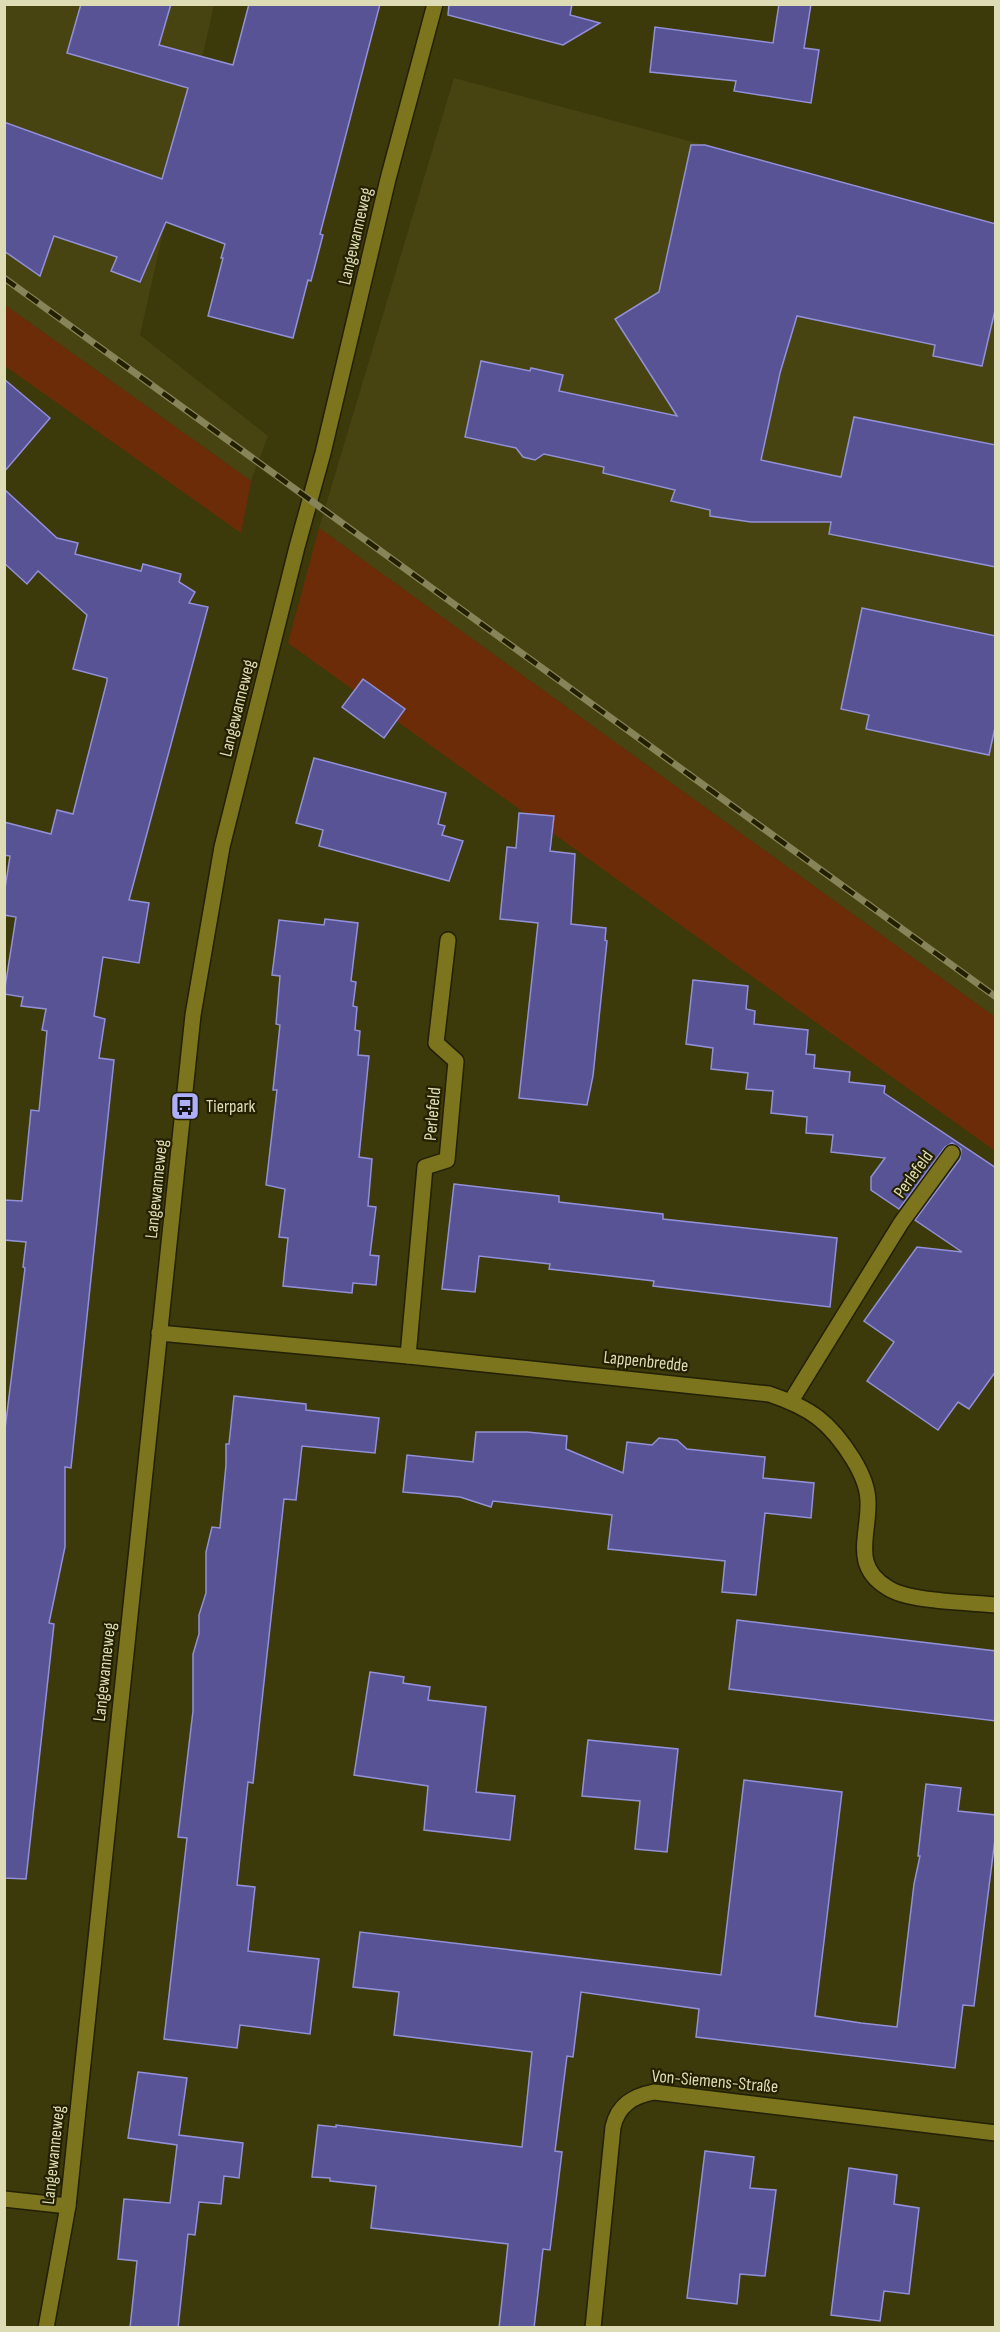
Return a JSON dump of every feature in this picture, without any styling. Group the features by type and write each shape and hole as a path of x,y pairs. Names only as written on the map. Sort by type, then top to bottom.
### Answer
{"street":[{"name":"Langewanneweg","path":"45,2328 68,2206 194,1015 222,847 297,547 323,453 388,179 435,4"},
{"name":"Perlefeld","path":"408,1356 425,1167 447,1160 456,1061 436,1042 448,939"},
{"name":"Perlefeld","path":"791,1401 901,1223 952,1153"},
{"name":"Lappenbredde","path":"159,1333 408,1356 769,1394 791,1401 811,1412 834,1430 863,1475 868,1500 864,1560 873,1577 889,1589 909,1596 996,1605"},
{"name":"Von-Siemens-Straße","path":"593,2328 613,2127 615,2116 631,2099 654,2092 996,2133"},
{"path":"4,2199 68,2206"}],"shaded area":[{"path":"5,5 214,5 140,335 268,436 251,481 5,305"},
{"path":"454,78 995,223 995,1017 319,528"},
{"path":"5,305 251,481 241,533 5,366"},
{"path":"319,528 995,1017 995,1151 288,643"}],"building":[{"path":"81,4 171,4 159,45 233,65 249,4 380,4 320,234 323,235 311,281 308,280 293,338 208,316 225,244 166,222 140,282 111,271 117,257 54,236 40,276 4,251 4,122 162,179 188,88 67,53"},
{"path":"449,4 572,4 570,15 600,23 563,45 448,15"},
{"path":"779,4 811,4 804,48 819,50 811,103 734,91 736,81 650,72 655,27 773,43"},
{"path":"691,145 705,145 996,224 996,306 982,366 933,356 935,345 797,316 780,373 761,460 841,477 854,417 996,445 996,567 829,534 831,522 751,522 710,516 710,510 671,501 675,490 603,473 604,467 544,454 535,460 523,457 516,448 465,437 481,361 563,375 559,391 677,416 615,319 659,292"},
{"path":"4,379 50,418 4,472"},
{"path":"4,489 57,538 78,543 75,554 141,571 143,564 181,574 179,582 195,592 189,603 208,607 129,900 149,903 139,963 103,957 94,1016 105,1019 99,1058 114,1060 71,1468 65,1467 65,1547 49,1623 54,1624 26,1879 4,1878 4,1437 25,1268 23,1267 26,1242 4,1240 4,1200 22,1201 31,1110 39,1111 47,1031 42,1030 46,1009 21,1006 23,997 4,994 16,917 4,915 4,895 10,856 4,855 4,822 51,834 57,810 73,814 107,678 73,669 87,615 38,571 27,584 4,563"},
{"path":"862,608 996,636 996,723 989,755 866,729 869,715 841,709"},
{"path":"363,679 405,709 384,738 342,707"},
{"path":"314,758 446,793 438,824 445,826 442,835 463,841 449,881 319,846 323,830 296,823"},
{"path":"519,813 554,816 550,851 575,854 571,924 606,928 605,940 607,941 593,1076 587,1105 519,1098 538,923 500,919 507,847 516,848"},
{"path":"325,919 358,923 351,981 356,982 353,1006 357,1007 355,1030 360,1031 358,1055 369,1056 359,1157 372,1159 368,1206 376,1207 370,1255 379,1256 376,1285 353,1283 352,1293 283,1286 288,1238 279,1237 285,1189 266,1185 277,1090 273,1090 280,1025 276,1024 280,976 272,975 279,920 324,925"},
{"path":"693,980 748,986 746,1009 755,1011 754,1024 808,1030 806,1054 815,1055 814,1068 850,1072 849,1082 885,1086 884,1093 996,1168 996,1371 969,1409 958,1402 938,1430 867,1381 894,1342 864,1321 917,1247 962,1252 915,1220 960,1159 961,1149 952,1143 945,1147 899,1209 871,1190 871,1177 885,1158 831,1152 833,1135 806,1133 807,1117 771,1113 773,1091 746,1089 748,1073 711,1069 713,1048 686,1044"},
{"path":"454,1184 559,1196 559,1202 663,1214 663,1219 837,1238 830,1307 653,1286 654,1281 549,1269 550,1264 479,1256 475,1292 442,1289"},
{"path":"234,1396 306,1404 306,1410 379,1418 375,1453 302,1446 296,1500 284,1499 253,1783 248,1782 237,1885 255,1887 248,1951 319,1959 310,2034 240,2025 237,2048 164,2039 187,1838 178,1837 193,1711 193,1654 199,1634 199,1615 206,1593 206,1552 212,1527 220,1528 226,1444 229,1444"},
{"path":"476,1432 527,1432 567,1436 566,1449 623,1473 627,1442 652,1445 659,1438 677,1440 687,1449 765,1457 763,1478 814,1483 811,1518 765,1513 756,1595 722,1592 725,1561 608,1549 612,1515 493,1501 491,1507 460,1497 403,1492 407,1455 473,1462"},
{"path":"737,1620 996,1651 996,1721 729,1689"},
{"path":"370,1672 404,1677 403,1683 430,1687 428,1700 486,1707 476,1792 515,1796 510,1840 424,1830 428,1786 354,1775"},
{"path":"588,1740 678,1749 667,1852 635,1849 640,1801 582,1796"},
{"path":"744,1780 842,1792 815,2016 861,2023 897,2027 914,1884 920,1856 918,1856 926,1784 961,1788 958,1811 996,1815 996,1831 974,2006 963,2005 955,2068 696,2037 699,2009 581,1992 573,2057 567,2056 555,2151 562,2152 550,2250 543,2249 534,2328 499,2328 508,2244 371,2228 376,2186 312,2177 318,2125 336,2127 336,2125 522,2147 532,2052 394,2035 399,1992 353,1987 360,1932 721,1975"},
{"path":"138,2072 187,2078 179,2135 243,2143 239,2178 224,2176 221,2204 199,2202 195,2235 188,2234 178,2328 130,2328 137,2261 118,2259 124,2199 170,2203 177,2145 128,2138"},
{"path":"705,2151 754,2157 750,2188 776,2190 765,2276 740,2274 737,2304 687,2298"},
{"path":"849,2168 897,2175 894,2204 919,2208 909,2294 884,2291 880,2321 831,2315"}],"railway":[{"path":"4,278 996,997"}],"place":[{"name":"Tierpark","path":"185,1106"}]}
